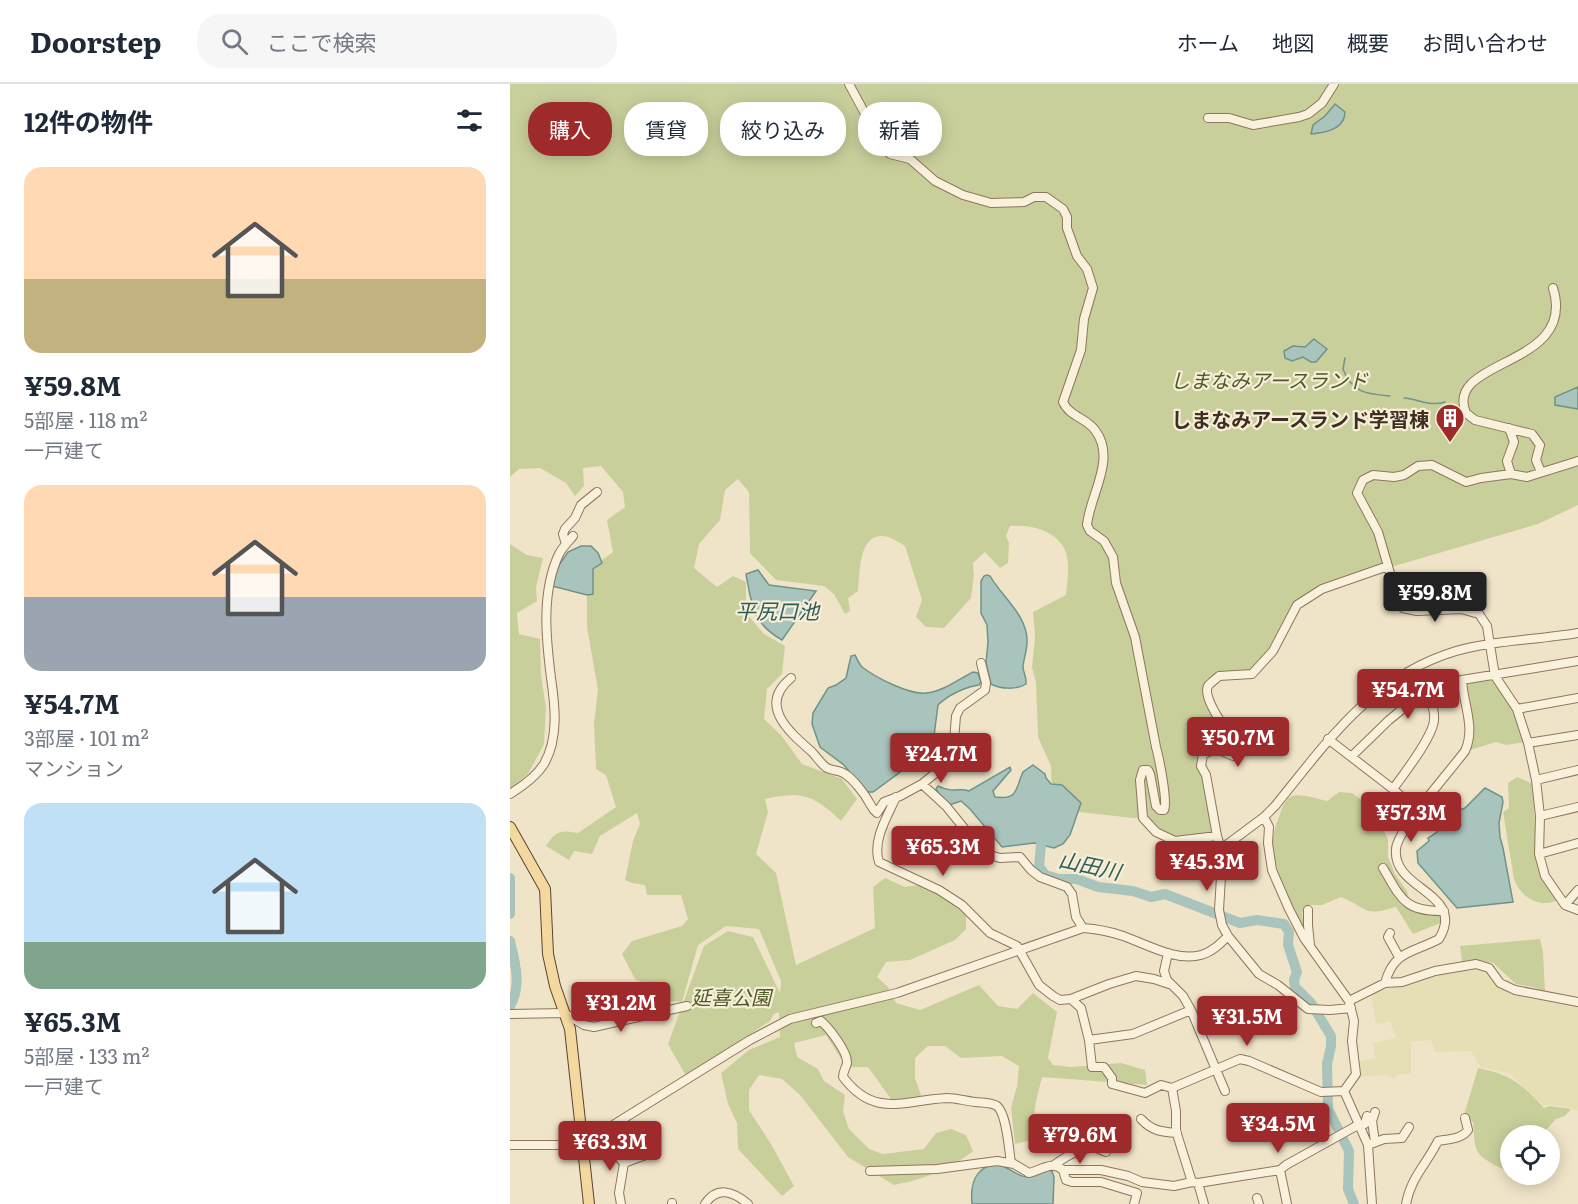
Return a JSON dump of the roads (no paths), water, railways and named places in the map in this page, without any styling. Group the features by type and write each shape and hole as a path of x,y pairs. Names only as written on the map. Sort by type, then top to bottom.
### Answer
{"main road":[{"path":"510,827 545,889 548,954 555,986 570,1029 589,1204"}],"street":[{"path":"849,84 883,147 890,154 910,159 935,181 963,195 991,203 1024,202 1034,197 1046,196 1063,209 1067,217 1067,228 1077,256 1087,268 1092,288 1084,319 1082,350 1063,402 1071,413 1089,423 1096,430 1103,451 1102,474 1095,490 1087,525 1090,531 1104,541 1113,557 1116,583 1135,637 1167,803 1164,810 1156,806 1150,774 1148,770 1143,770 1140,780 1143,818 1156,832 1175,841 1217,836"},
{"path":"1208,118 1229,118 1253,125 1299,117 1308,114 1322,103 1334,84"},
{"path":"1545,470 1536,460 1540,445 1532,434 1481,421 1469,416 1464,410 1468,388 1477,379 1538,347 1551,334 1560,312 1553,288"},
{"path":"1509,428 1514,442 1508,461 1511,474"},
{"path":"1578,461 1527,477 1511,474 1466,482 1432,465 1418,466 1404,475 1394,477 1373,475 1364,480 1357,493 1378,532 1397,597 1403,608 1417,611 1461,609 1479,614 1487,626 1495,676 1517,710 1528,744 1536,780 1540,816 1539,854 1545,876 1565,905 1578,910"},
{"path":"566,544 563,534 565,529 575,518 581,505 597,492"},
{"path":"510,794 532,779 543,765 552,741 555,704 547,621 551,578 559,553 573,536"},
{"path":"1388,566 1322,589 1297,605 1273,651 1252,674 1244,676 1224,674 1208,687 1207,693 1218,718 1235,743 1238,752 1233,756 1219,749 1211,750 1203,755 1201,766 1206,775 1221,849 1219,910 1222,926 1260,974 1278,985 1308,1010 1330,1010 1350,1004 1385,983 1402,982 1435,971 1476,964 1489,968 1500,983 1515,990 1578,1002"},
{"path":"1221,849 1264,817 1328,739 1360,706 1411,671 1446,655 1491,644 1578,633"},
{"path":"1352,756 1389,720 1416,698 1429,692 1462,680 1578,661"},
{"path":"791,678 782,685 777,694 778,715 801,745 824,766 845,774 877,813 884,802 922,784 943,767 953,753 956,716 960,708 985,690 986,683 981,663"},
{"path":"1385,983 1392,965 1399,957 1439,939 1446,921 1444,910 1438,901 1407,877 1399,866 1396,845 1400,836 1465,751 1468,743 1469,721 1462,680"},
{"path":"1393,789 1411,765 1432,728 1434,721 1429,692"},
{"path":"1517,710 1578,698"},
{"path":"1528,744 1578,735"},
{"path":"1328,739 1393,789 1418,812"},
{"path":"1536,780 1578,770"},
{"path":"922,784 946,806 972,838 990,855 1000,858 1020,857 1040,877 1067,887 1072,894 1076,917 1083,928"},
{"path":"896,797 880,835 877,850 879,862 939,890 962,905 990,933 1017,946 1039,985 1053,996 1066,1001 1136,976 1169,984 1183,996 1191,1010 1225,1092"},
{"path":"1540,816 1578,807"},
{"path":"1071,999 1081,1008 1089,1040 1092,1067 1104,1067 1112,1078 1112,1084 1145,1093 1161,1085 1172,1088 1235,1060 1249,1061 1321,1092 1344,1091 1356,1074 1352,1041 1354,1021 1350,1004 1296,925 1272,870 1268,843 1269,827 1264,817"},
{"path":"1539,854 1578,843"},
{"path":"1383,868 1402,900 1429,911 1444,910"},
{"path":"1565,905 1578,890"},
{"path":"1308,910 1310,946"},
{"path":"510,1145 581,1145 750,1040 790,1019 897,993 1083,928 1100,929 1168,953 1188,957 1203,955 1216,948 1228,936"},
{"path":"1390,933 1388,937 1399,957"},
{"path":"1168,953 1164,971 1169,984"},
{"path":"510,1014 564,1013 584,1025 594,1027 687,1006"},
{"path":"1089,1040 1133,1034 1191,1010"},
{"path":"816,1023 821,1021 831,1029 847,1062 843,1077 855,1092 871,1100 891,1106 949,1098 989,1103 998,1107 1003,1115 1011,1163"},
{"path":"1172,1088 1177,1133 1204,1204"},
{"path":"1344,1091 1359,1126 1371,1143"},
{"path":"1372,1204 1371,1143 1372,1121 1376,1112"},
{"path":"1054,1165 1063,1170 1101,1170 1128,1176 1142,1182 1174,1186 1280,1170 1365,1124 1366,1116"},
{"path":"1141,1119 1148,1127 1161,1132 1177,1133"},
{"path":"1406,1204 1409,1186 1429,1159 1438,1141 1460,1137 1466,1133 1468,1130 1465,1119"},
{"path":"1371,1143 1384,1139 1402,1138 1410,1127"},
{"path":"598,1135 624,1163"},
{"path":"870,1171 937,1169 997,1161 1011,1163 1029,1173 1054,1165 1083,1150 1097,1148 1106,1152"},
{"path":"624,1163 651,1153"},
{"path":"621,1204 619,1193 624,1163"},
{"path":"1063,1170 1066,1180 1072,1182 1101,1182 1137,1193 1134,1204"},
{"path":"1280,1170 1287,1204"},
{"path":"1165,1180 1180,1185"},
{"path":"705,1204 711,1195 722,1192 734,1195 748,1204"}],"water":[{"path":"1335,104 1345,112 1342,122 1333,129 1311,134 1313,125"},
{"path":"1314,339 1327,349 1316,362 1303,357 1292,361 1285,358 1284,351 1293,346 1305,347"},
{"path":"1578,387 1578,409 1555,405 1555,397"},
{"path":"581,546 591,546 598,553 602,563 593,569 593,594 587,595 552,586 559,565 568,552"},
{"name":"平尻口池","path":"758,570 769,585 816,591 782,640 765,627 755,613 746,574"},
{"path":"987,575 1019,615 1026,633 1027,645 1023,666 1026,684 1018,687 1004,688 991,684 986,663 987,625 981,613 981,581"},
{"path":"855,655 861,666 883,680 919,693 938,690 973,672 978,673 981,682 979,685 952,695 938,705 933,743 929,751 873,792 868,792 844,765 820,747 812,724 813,713 828,688 846,678 851,656"},
{"path":"1033,765 1045,774 1051,784 1062,785 1081,803 1070,835 1063,844 1054,848 1034,843 1002,847 961,801 946,806 936,789 938,786 948,790 969,791 1010,767 1011,770 993,791 995,797 1008,797 1015,792 1023,772"},
{"path":"1485,788 1502,797 1500,837 1513,902 1457,908 1418,863 1417,851 1429,841 1428,838 1436,833 1452,813 1465,808"},
{"path":"997,1164 1025,1177 1047,1170 1052,1171 1054,1177 1053,1204 972,1204 973,1183 979,1172"}],"waterway":[{"path":"1345,358 1343,369 1356,388 1367,393 1390,396"},
{"path":"1404,398 1429,403 1445,402"},
{"name":"山田川","path":"1041,845 1039,866 1045,875 1059,879 1077,879 1098,887 1133,891 1151,897 1165,894 1240,923 1257,920 1284,924 1289,932 1288,945 1297,972 1294,980 1295,987 1311,1003 1331,1036 1327,1064 1328,1109 1349,1151 1348,1189 1354,1204"},
{"path":"510,878 510,914"},
{"path":"510,941 517,982 510,1006"}],"place":[{"name":"しまなみアースランド学習棟","path":"1450,444"}],"park label":[{"name":"しまなみアースランド","path":"1269,379"},
{"name":"延喜公園","path":"731,996"}]}
